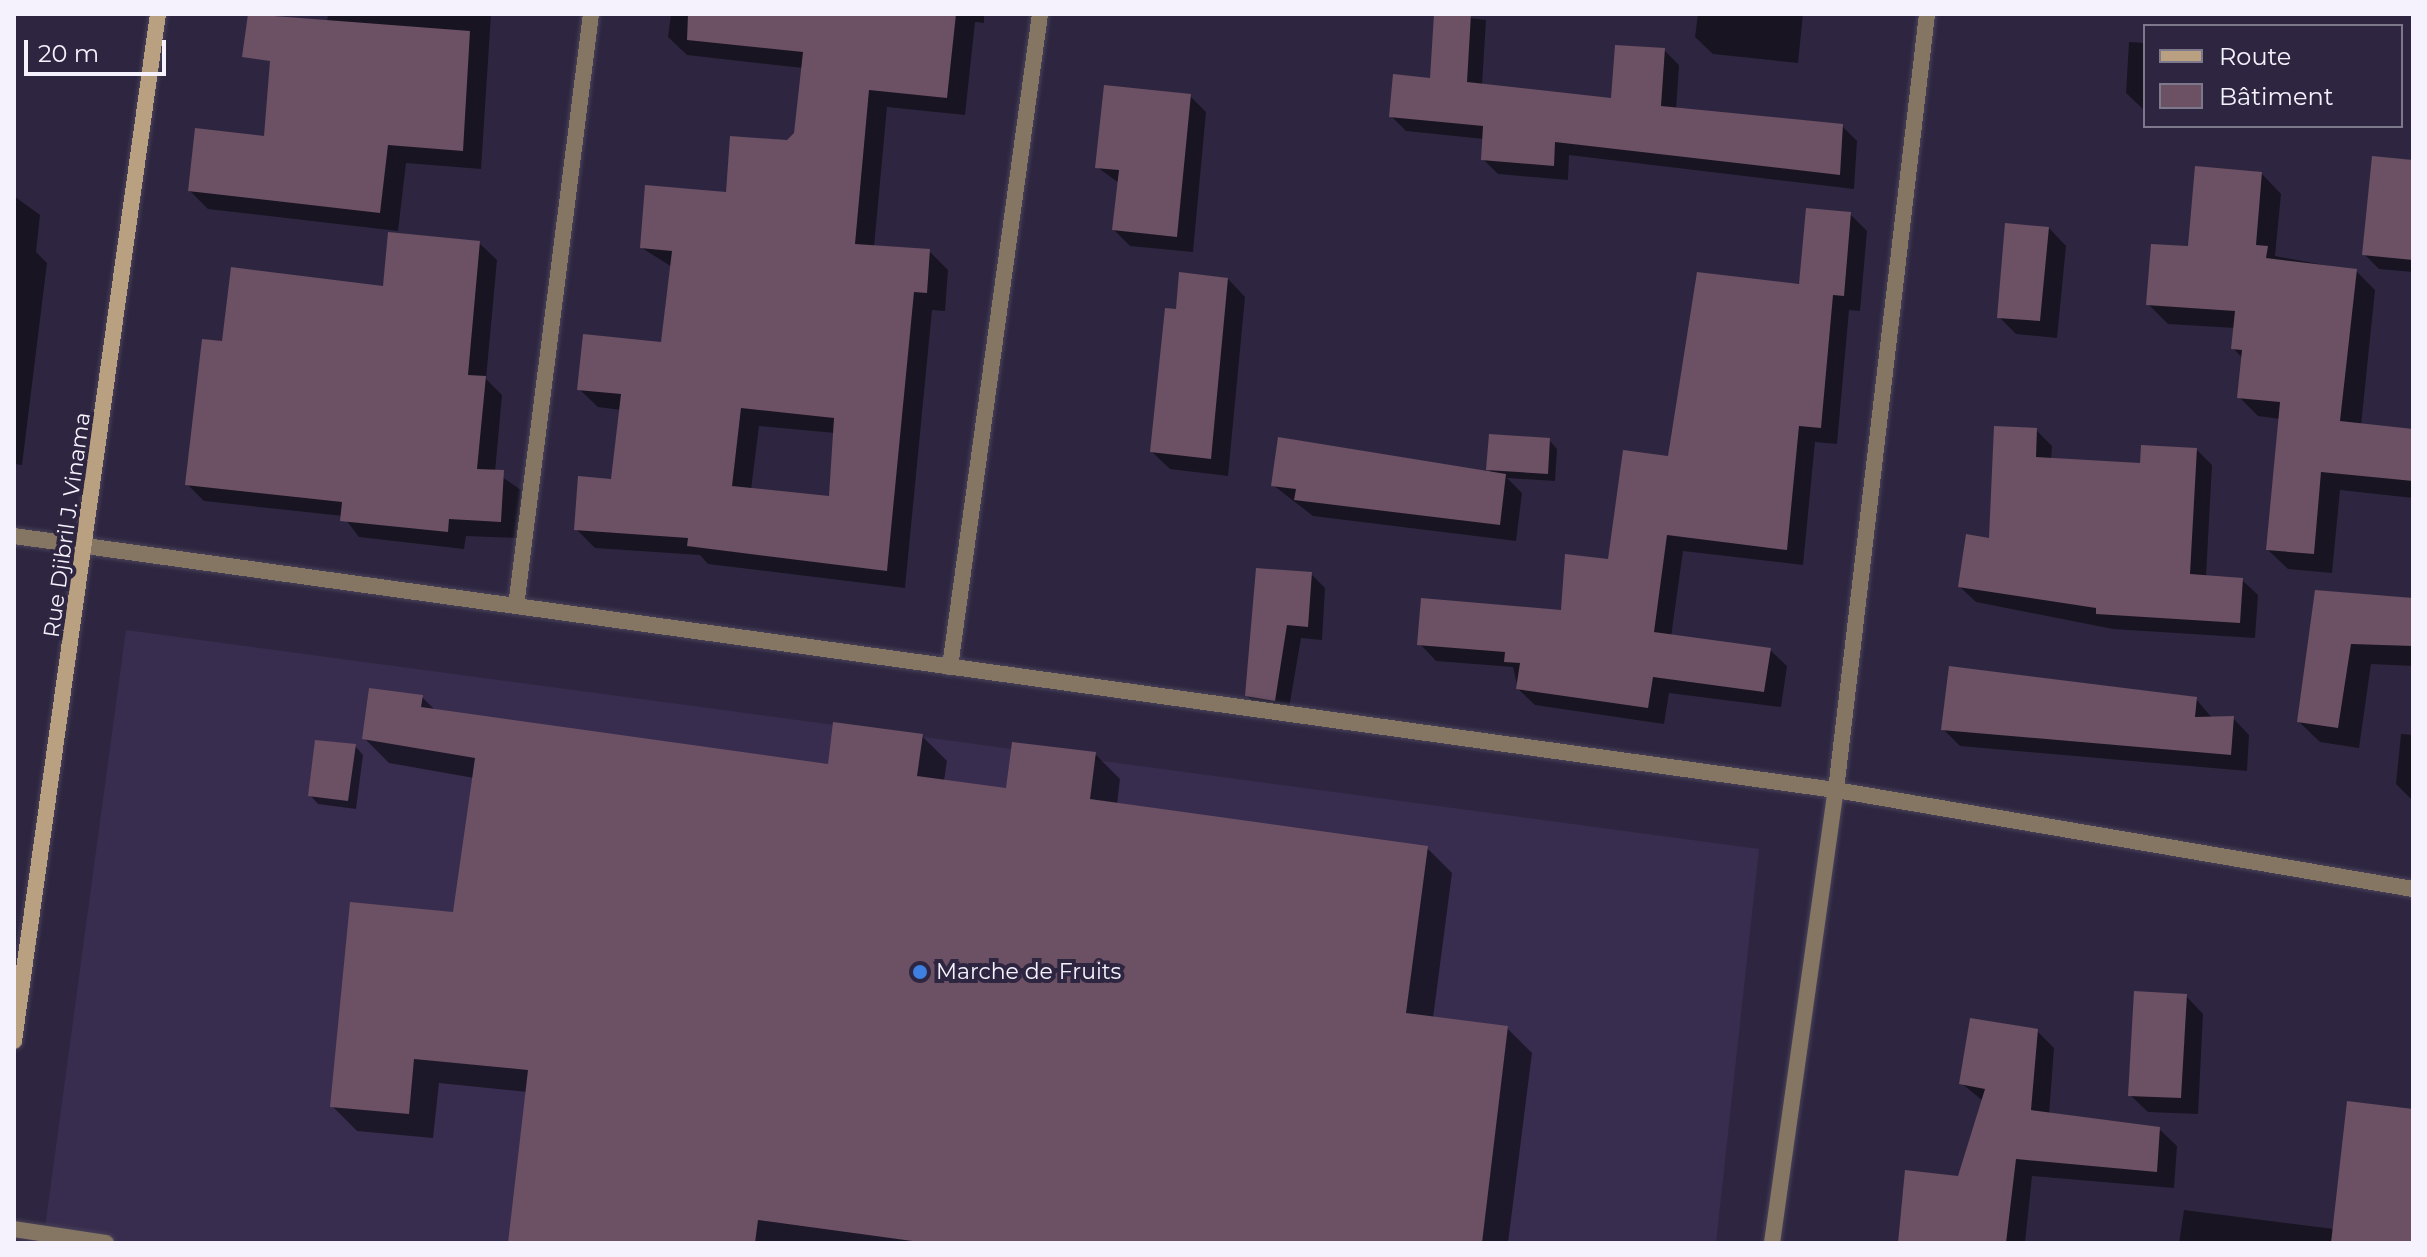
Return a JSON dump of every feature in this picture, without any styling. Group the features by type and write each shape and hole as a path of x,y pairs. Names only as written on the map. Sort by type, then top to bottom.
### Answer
{"street":[{"name":"Rue Djibril J. Vinama","path":"14,1041 87,546 158,14"},
{"path":"516,606 591,14"},
{"path":"950,667 1040,14"},
{"path":"1772,1243 1836,790 1927,14"},
{"path":"14,536 1836,790 2413,889"},
{"path":"14,1229 106,1243"}],"shaded area":[{"name":"Marche de Fruits","path":"126,630 1759,849 1716,1243 43,1243"}],"building":[{"path":"248,14 470,31 463,151 388,145 380,213 188,191 195,128 264,136 270,61 242,57"},
{"path":"688,14 956,14 947,98 869,90 855,244 930,249 927,293 914,292 887,571 687,546 688,538 574,530 578,476 611,479 621,394 577,390 583,334 661,342 672,251 640,248 645,185 726,192 730,136 787,140 794,133 803,52 687,40","holes":["741,408 834,418 829,496 732,486"]},
{"path":"1434,14 1471,14 1467,82 1611,98 1615,45 1665,48 1661,106 1843,124 1840,175 1555,142 1554,166 1481,160 1483,126 1389,117 1393,74 1430,78"},
{"path":"1104,85 1191,94 1177,237 1112,230 1119,170 1095,168"},
{"path":"2372,156 2413,160 2413,260 2362,255"},
{"path":"2195,166 2262,172 2256,245 2268,246 2266,258 2357,269 2340,421 2413,429 2413,481 2321,472 2314,554 2266,550 2280,402 2237,398 2242,350 2231,349 2235,311 2146,305 2151,244 2188,246"},
{"path":"1806,208 1851,212 1844,296 1833,295 1821,428 1799,426 1787,550 1667,535 1654,632 1771,648 1764,692 1653,677 1648,708 1516,689 1520,663 1504,662 1505,652 1417,645 1421,598 1561,610 1565,554 1608,559 1623,450 1668,456 1697,272 1799,284"},
{"path":"2005,223 2049,227 2040,321 1997,318"},
{"path":"388,232 480,241 468,375 486,376 477,469 504,470 501,522 449,519 448,532 340,521 342,502 185,485 202,339 222,341 231,267 383,286"},
{"path":"1179,272 1228,278 1211,459 1150,452 1165,308 1176,309"},
{"path":"1994,426 2037,428 2036,457 2140,463 2141,445 2197,448 2190,574 2243,578 2240,623 2096,614 2096,608 1958,587 1966,534 1989,538"},
{"path":"1489,434 1550,438 1548,474 1486,470"},
{"path":"1278,437 1506,474 1500,525 1294,500 1296,489 1271,486"},
{"path":"1256,568 1312,572 1308,627 1287,625 1275,701 1245,696"},
{"path":"2315,590 2413,598 2413,646 2351,644 2338,728 2297,722"},
{"path":"1949,666 2197,697 2195,717 2234,716 2231,755 1941,730"},
{"name":"Marche de Fruits","path":"369,688 423,695 421,707 828,764 833,722 923,734 917,776 1006,788 1012,742 1096,752 1090,799 1428,846 1406,1013 1508,1026 1482,1243 927,1243 758,1220 755,1243 508,1243 528,1070 414,1059 409,1114 330,1107 350,902 453,912 475,758 362,739"},
{"path":"315,740 356,744 348,801 308,796"},
{"path":"2134,991 2187,994 2181,1098 2128,1096"},
{"path":"1970,1018 2038,1029 2031,1110 2160,1127 2157,1172 2016,1159 2006,1243 1898,1243 1905,1170 1958,1176 1985,1089 1959,1084"},
{"path":"2347,1101 2413,1109 2413,1243 2331,1243"}],"place":[{"name":"Marche de Fruits","path":"920,972"}]}
